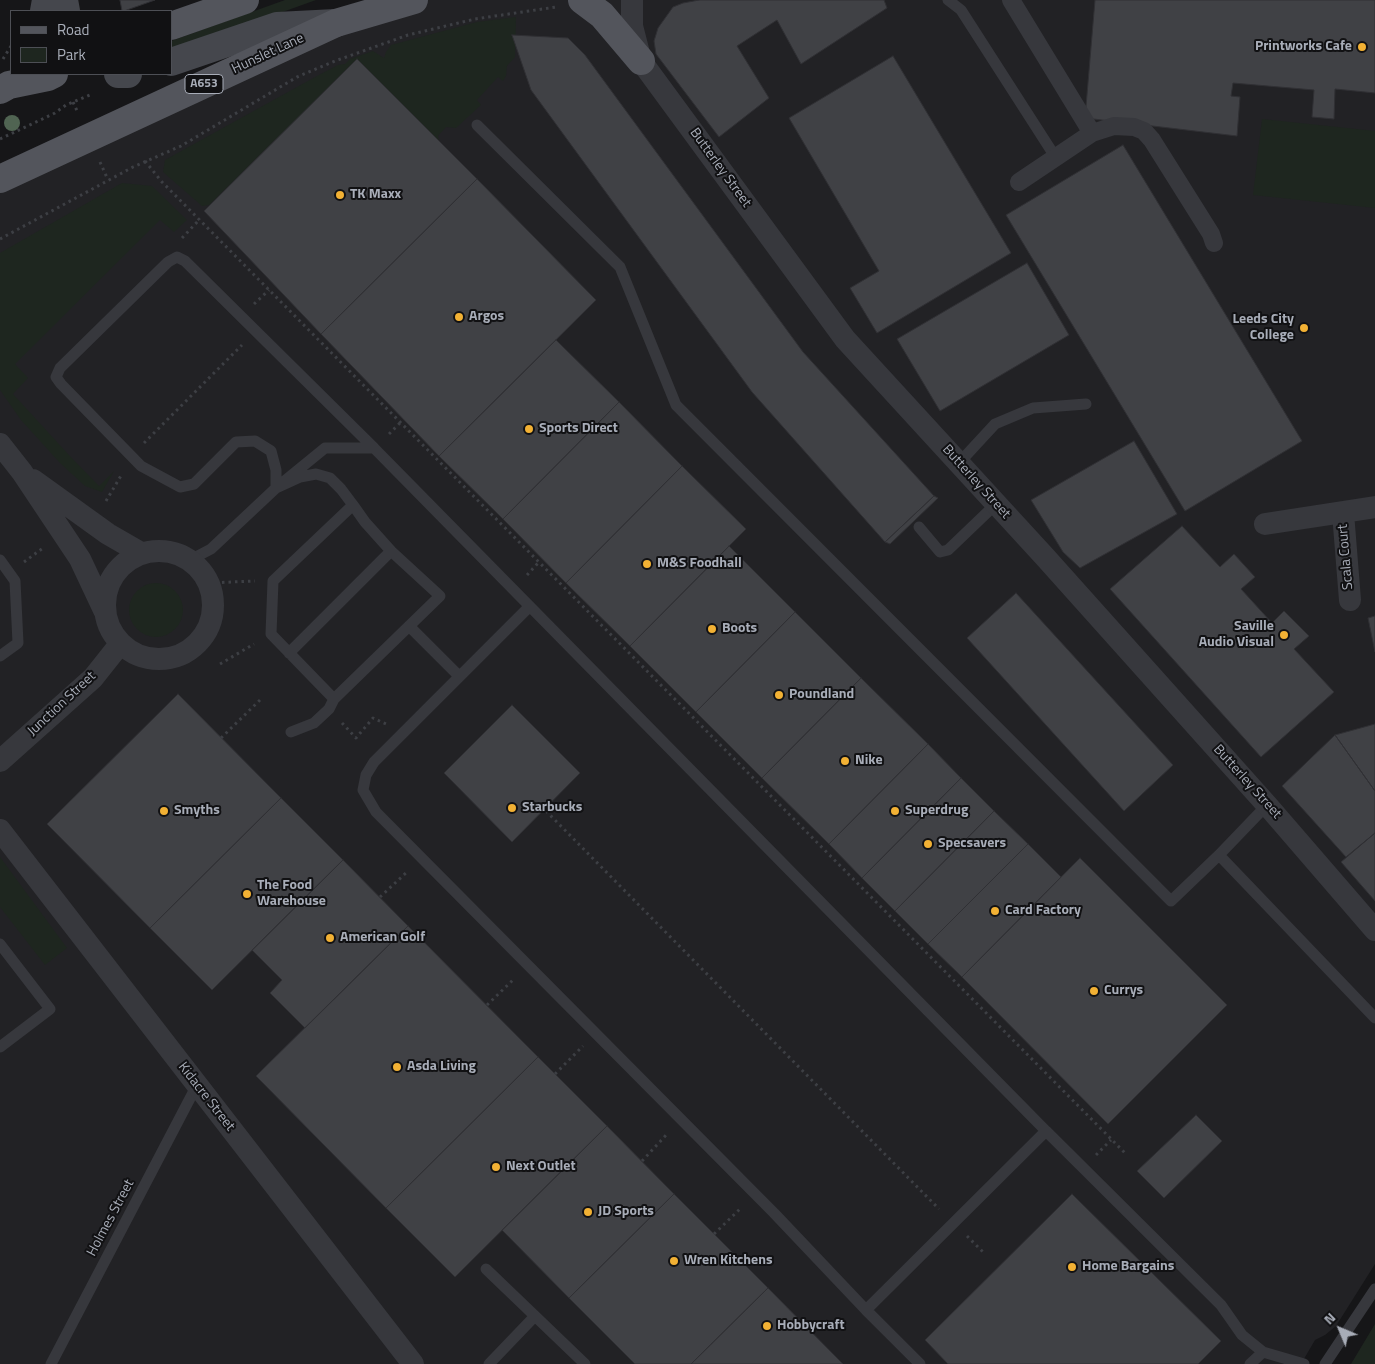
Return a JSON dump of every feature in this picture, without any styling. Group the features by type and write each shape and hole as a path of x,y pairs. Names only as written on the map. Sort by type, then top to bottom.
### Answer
{"main road":[{"path":"172,26 245,0"},
{"name":"Hunslet Lane","path":"0,179 336,22 414,0"},
{"path":"584,2 602,15 641,61"},
{"name":"A653","path":"172,62 277,26 336,22"},
{"path":"7,75 48,77 52,75"}],"street":[{"name":"Butterley Street","path":"632,0 632,26 641,61 846,339 1267,804 1375,930"},
{"path":"1011,0 1092,133"},
{"path":"1020,182 1092,133 1114,126 1134,127 1144,131 1152,140 1211,234 1214,243"},
{"path":"0,444 22,472 80,559 104,611 110,629 120,644 134,654 150,659 167,659 183,654 197,644 207,630 213,614 213,598 209,583 201,570 190,560 175,552 158,550 140,553 125,562 113,574 106,592 104,611"},
{"path":"22,472 108,534 140,553"},
{"name":"Scala Court","path":"1265,524 1375,507"},
{"name":"Scala Court","path":"1342,513 1350,600"},
{"name":"Junction Street","path":"0,761 93,678 120,644"},
{"name":"Kidacre Street","path":"0,830 413,1364"}],"lane":[{"path":"948,0 960,5 1056,158"},
{"path":"477,125 620,267 676,405 1171,901 1219,855 1267,804"},
{"path":"276,488 276,470 271,451 255,441 236,442 194,484 180,487 141,466 60,384 56,376 60,368 168,262 177,257 185,261 374,448 1046,1131 1221,1305 1242,1335 1262,1352 1304,1364"},
{"path":"959,463 996,424 1032,408 1086,404"},
{"path":"190,560 211,549 276,488 325,448 374,448"},
{"path":"276,488 300,477 316,474 330,478 341,489 365,522 391,550 440,596 314,723 291,732"},
{"path":"919,528 940,552 948,550 996,504"},
{"path":"332,704 289,652 271,634 273,581 352,505"},
{"path":"289,652 391,550"},
{"path":"0,560 15,581 18,642 0,656"},
{"path":"529,606 374,762 366,774 363,790 376,812 755,1194 920,1364"},
{"path":"409,626 459,676"},
{"path":"1219,855 1375,1018"},
{"path":"0,944 50,1008 0,1047"},
{"name":"Holmes Street","path":"51,1364 197,1085"},
{"path":"866,1310 1046,1131"},
{"path":"486,1269 585,1364"},
{"path":"1325,1364 1375,1289"},
{"path":"489,1364 535,1316"},
{"path":"1250,1364 1262,1352"}],"path":[{"path":"0,239 145,161 181,146 297,77 335,61 408,35 475,19 584,2"},
{"path":"7,75 10,53"},
{"path":"0,139 55,114 66,105 92,94"},
{"path":"145,161 162,182 1127,1156"},
{"path":"94,524 131,456 245,342"},
{"path":"9,573 62,533"},
{"path":"209,583 273,581"},
{"path":"220,664 271,634"},
{"path":"221,738 260,700"},
{"path":"332,704 356,738 374,718 392,727 396,724 404,731"},
{"path":"546,811 984,1253"},
{"path":"380,897 422,858"},
{"path":"487,1005 528,965"},
{"path":"555,1074 596,1034"},
{"path":"642,1161 681,1120"},
{"path":"714,1234 755,1194"}],"shaded area":[{"path":"414,0 1375,0 1375,1264 1336,1326 1315,1340 1301,1364 0,1364 0,178"}],"green space":[{"path":"285,0 316,0 172,52 172,41"},
{"path":"516,17 515,57 507,66 506,76 503,81 498,77 477,100 481,105 456,128 446,127 438,136 439,141 356,60 209,205 202,206 163,172 165,160 317,76 338,65 345,64 350,59 373,51 384,58 391,45 477,22"},
{"path":"1262,119 1375,131 1375,208 1253,195"},
{"path":"122,183 152,186 187,220 174,232 160,220 15,364 28,378 13,394 99,486 114,471 102,492 85,486 60,463 21,420 0,390 0,253"},
{"path":"156,583 166,585 175,591 181,600 183,610 181,620 175,629 166,635 156,637 146,635 137,629 131,620 129,610 131,600 137,591 146,585"},
{"path":"0,857 67,948 45,965 0,907"},
{"path":"1375,1324 1375,1364 1351,1364"}],"building":[{"path":"120,0 155,0 127,10 122,10"},
{"path":"699,0 884,0 887,8 801,64 777,20 737,46 769,98 719,137 656,54 654,41 658,28 673,7"},
{"path":"1095,0 1375,0 1375,93 1335,89 1334,119 1312,117 1314,90 1233,83 1231,96 1240,97 1237,136 1085,118"},
{"path":"512,35 568,38 585,55 803,352 934,496 885,542 752,392 531,90"},
{"path":"893,56 1011,253 877,333 850,288 879,271 789,118"},
{"name":"TK Maxx","path":"357,59 477,179 321,334 204,211"},
{"path":"1123,145 1302,441 1185,511 1006,215"},
{"name":"Argos","path":"477,179 596,300 439,456 321,334"},
{"path":"1027,263 1069,335 940,411 897,339"},
{"name":"Sports Direct","path":"556,340 619,402 503,519 439,456"},
{"path":"619,402 682,466 566,583 503,519"},
{"path":"1134,441 1177,514 1080,568 1063,552 1031,500"},
{"name":"M&S Foodhall","path":"682,466 746,529 630,646 566,583"},
{"path":"934,496 938,498 890,544 885,542"},
{"path":"1182,526 1220,567 1234,554 1255,577 1241,589 1272,623 1284,611 1309,636 1294,649 1334,692 1261,757 1110,589"},
{"name":"Boots","path":"729,546 795,612 696,712 630,646"},
{"path":"1016,593 1173,765 1124,811 967,638"},
{"name":"Poundland","path":"795,612 861,678 762,778 696,712"},
{"path":"1375,616 1375,652 1368,618"},
{"name":"Nike","path":"861,678 928,744 829,844 762,778"},
{"name":"Smyths","path":"178,694 281,798 150,928 47,824"},
{"name":"Starbucks","path":"512,705 580,773 512,842 444,773"},
{"path":"1375,724 1375,791 1335,735"},
{"path":"1335,735 1375,791 1375,833 1346,857 1282,786"},
{"name":"Superdrug","path":"928,744 961,778 862,878 829,844"},
{"name":"Specsavers","path":"961,778 994,811 895,911 862,878"},
{"name":"The Food Warehouse","path":"281,798 343,860 212,990 150,928"},
{"path":"994,811 1028,844 928,944 895,911"},
{"path":"1375,833 1375,901 1341,862"},
{"name":"Card Factory","path":"1028,844 1061,877 962,977 928,944"},
{"name":"Currys","path":"1080,858 1227,1005 1108,1124 962,977"},
{"name":"American Golf","path":"343,860 408,926 305,1028 270,993 282,980 252,950"},
{"name":"Asda Living","path":"408,926 538,1057 386,1208 256,1076"},
{"name":"Next Outlet","path":"538,1057 607,1126 455,1277 386,1208"},
{"path":"1196,1115 1222,1141 1164,1198 1137,1171"},
{"name":"JD Sports","path":"607,1126 674,1194 569,1298 502,1230"},
{"name":"Wren Kitchens","path":"674,1194 768,1288 691,1364 635,1364 569,1298"},
{"name":"Home Bargains","path":"1072,1194 1221,1341 1198,1364 948,1364 925,1340"},
{"name":"Hobbycraft","path":"768,1288 843,1364 691,1364"}],"place":[{"name":"Printworks Cafe","path":"1362,47"},
{"name":"TK Maxx","path":"340,195"},
{"name":"Argos","path":"459,317"},
{"name":"Leeds City College","path":"1304,328"},
{"name":"Sports Direct","path":"529,429"},
{"name":"M&S Foodhall","path":"647,564"},
{"name":"Boots","path":"712,629"},
{"name":"Saville Audio Visual","path":"1284,635"},
{"name":"Poundland","path":"779,695"},
{"name":"Nike","path":"845,761"},
{"name":"Starbucks","path":"512,808"},
{"name":"Smyths","path":"164,811"},
{"name":"Superdrug","path":"895,811"},
{"name":"Specsavers","path":"928,844"},
{"name":"The Food Warehouse","path":"247,894"},
{"name":"Card Factory","path":"995,911"},
{"name":"American Golf","path":"330,938"},
{"name":"Currys","path":"1094,991"},
{"name":"Asda Living","path":"397,1067"},
{"name":"Next Outlet","path":"496,1167"},
{"name":"JD Sports","path":"588,1212"},
{"name":"Wren Kitchens","path":"674,1261"},
{"name":"Home Bargains","path":"1072,1267"},
{"name":"Hobbycraft","path":"767,1326"}]}
